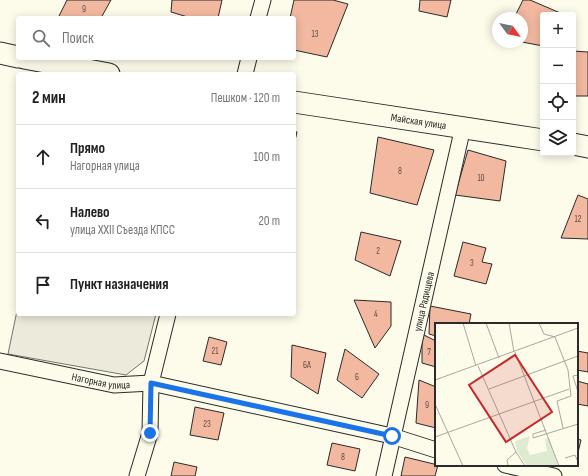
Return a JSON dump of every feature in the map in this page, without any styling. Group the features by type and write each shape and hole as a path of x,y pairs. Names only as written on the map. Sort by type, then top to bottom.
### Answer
{"street":[{"path":"259,16 263,0"},
{"path":"0,53 16,57"},
{"path":"34,60 98,72"},
{"path":"245,72 248,60"},
{"name":"Майская улица","path":"296,102 540,140"},
{"name":"улица Радищева","path":"384,476 463,127"},
{"path":"576,144 588,146"},
{"path":"137,476 150,433 151,383 168,316"},
{"name":"Нагорная улица","path":"0,361 114,385 151,383 392,436 435,450"},
{"path":"509,466 554,476"}],"shaded area":[{"path":"16,316 155,316 144,361 126,375 8,354"}],"building":[{"path":"67,0 111,0 102,16 59,16"},
{"path":"172,0 222,0 218,16 184,16 171,12"},
{"path":"294,0 333,0 348,4 327,57 296,50 296,16 290,16"},
{"path":"420,0 451,0 447,17 419,11"},
{"path":"523,0 530,0 558,12 540,12 540,45 528,43 528,12 517,12"},
{"path":"576,51 588,52 588,96 576,96"},
{"path":"378,137 434,150 417,205 370,193"},
{"path":"468,150 506,161 500,201 455,195"},
{"path":"578,195 588,199 588,239 561,238"},
{"path":"361,232 401,241 390,276 355,260"},
{"path":"463,242 486,248 482,262 492,264 486,284 454,276"},
{"path":"354,300 391,302 391,326 375,348"},
{"path":"430,306 471,314 469,323 435,323 435,336 429,334"},
{"path":"422,334 435,340 435,367 422,363"},
{"path":"209,337 227,342 221,365 203,361"},
{"path":"292,345 326,353 318,394 291,377"},
{"path":"345,349 379,374 362,398 337,380"},
{"path":"578,351 588,353 588,372 578,370"},
{"path":"419,380 435,387 435,428 416,423"},
{"path":"578,381 588,384 588,406 578,404"},
{"path":"195,407 224,413 218,440 190,435"},
{"path":"578,439 581,440 578,453"},
{"path":"332,443 360,449 355,471 327,465"},
{"path":"405,457 438,466 435,476 401,476"},
{"path":"174,462 197,467 195,476 171,476"}],"route":[{"path":"150,433 151,383 392,436"}]}
